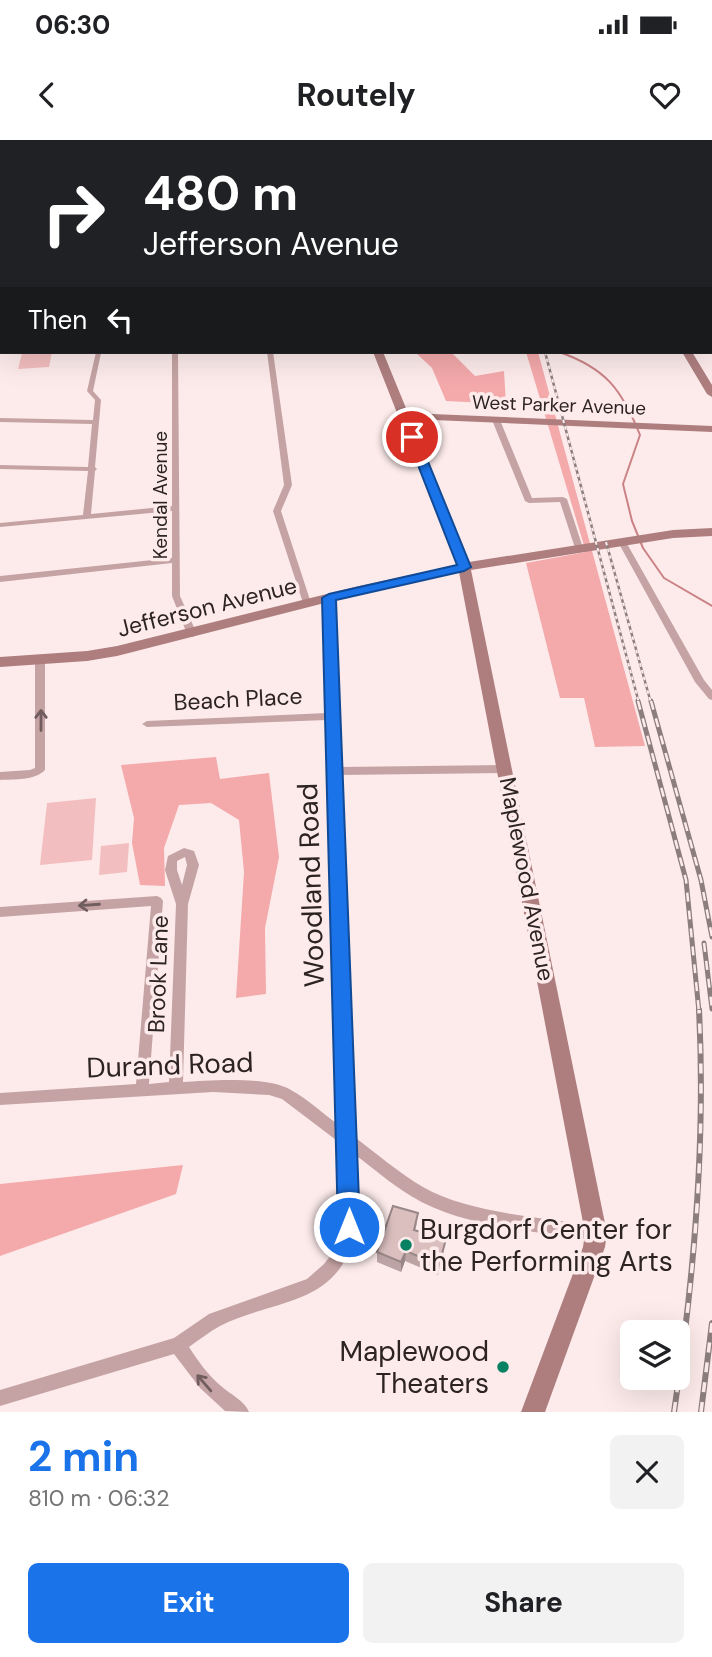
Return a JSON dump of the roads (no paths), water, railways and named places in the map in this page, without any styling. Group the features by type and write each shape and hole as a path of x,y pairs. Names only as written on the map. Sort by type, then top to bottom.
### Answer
{"street":[{"path":"87,517 98,400 90,391 98,354"},
{"name":"Kendal Avenue","path":"175,354 176,596 192,634"},
{"path":"270,354 288,485 277,511 307,603"},
{"name":"Maplewood Avenue","path":"379,354 464,567 596,1233 594,1247 534,1412"},
{"path":"688,354 712,394"},
{"name":"West Parker Avenue","path":"404,416 712,429"},
{"path":"496,419 529,501 563,499 579,548"},
{"path":"0,420 95,422"},
{"path":"0,467 93,469"},
{"path":"0,525 176,508"},
{"name":"Jefferson Avenue","path":"0,662 117,651 464,567 635,540 712,532"},
{"path":"635,540 700,681 712,697"},
{"path":"0,579 176,560"},
{"name":"Woodland Road","path":"0,1398 178,1345 215,1320 299,1292 323,1277 342,1253 349,1227 329,598"},
{"path":"0,776 32,774 40,770 40,660"},
{"name":"Beach Place","path":"147,724 331,716"},
{"path":"334,771 505,769"},
{"path":"0,912 157,901 142,1090"},
{"name":"Brook Lane","path":"176,1088 181,904"},
{"name":"Durand Road","path":"0,1099 213,1086 270,1088 286,1094 417,1192 440,1204 472,1213 596,1233"},
{"path":"178,1345 192,1369 214,1395 241,1412"}],"waterway":[{"path":"564,354 601,373 619,393 640,435 623,484 632,521 643,548 664,578 712,606"}],"railway":[{"path":"546,354 639,703"},
{"path":"606,542 651,703"},
{"path":"638,701 686,880 699,1012"},
{"path":"651,701 701,880 712,937"},
{"path":"704,943 712,1009"},
{"path":"674,1412 697,1212 701,1111 699,1010"},
{"path":"701,1412 712,1323"}],"place":[{"name":"Burgdorf Center for the Performing Arts","path":"406,1245"},
{"name":"Maplewood Theaters","path":"503,1367"}]}
